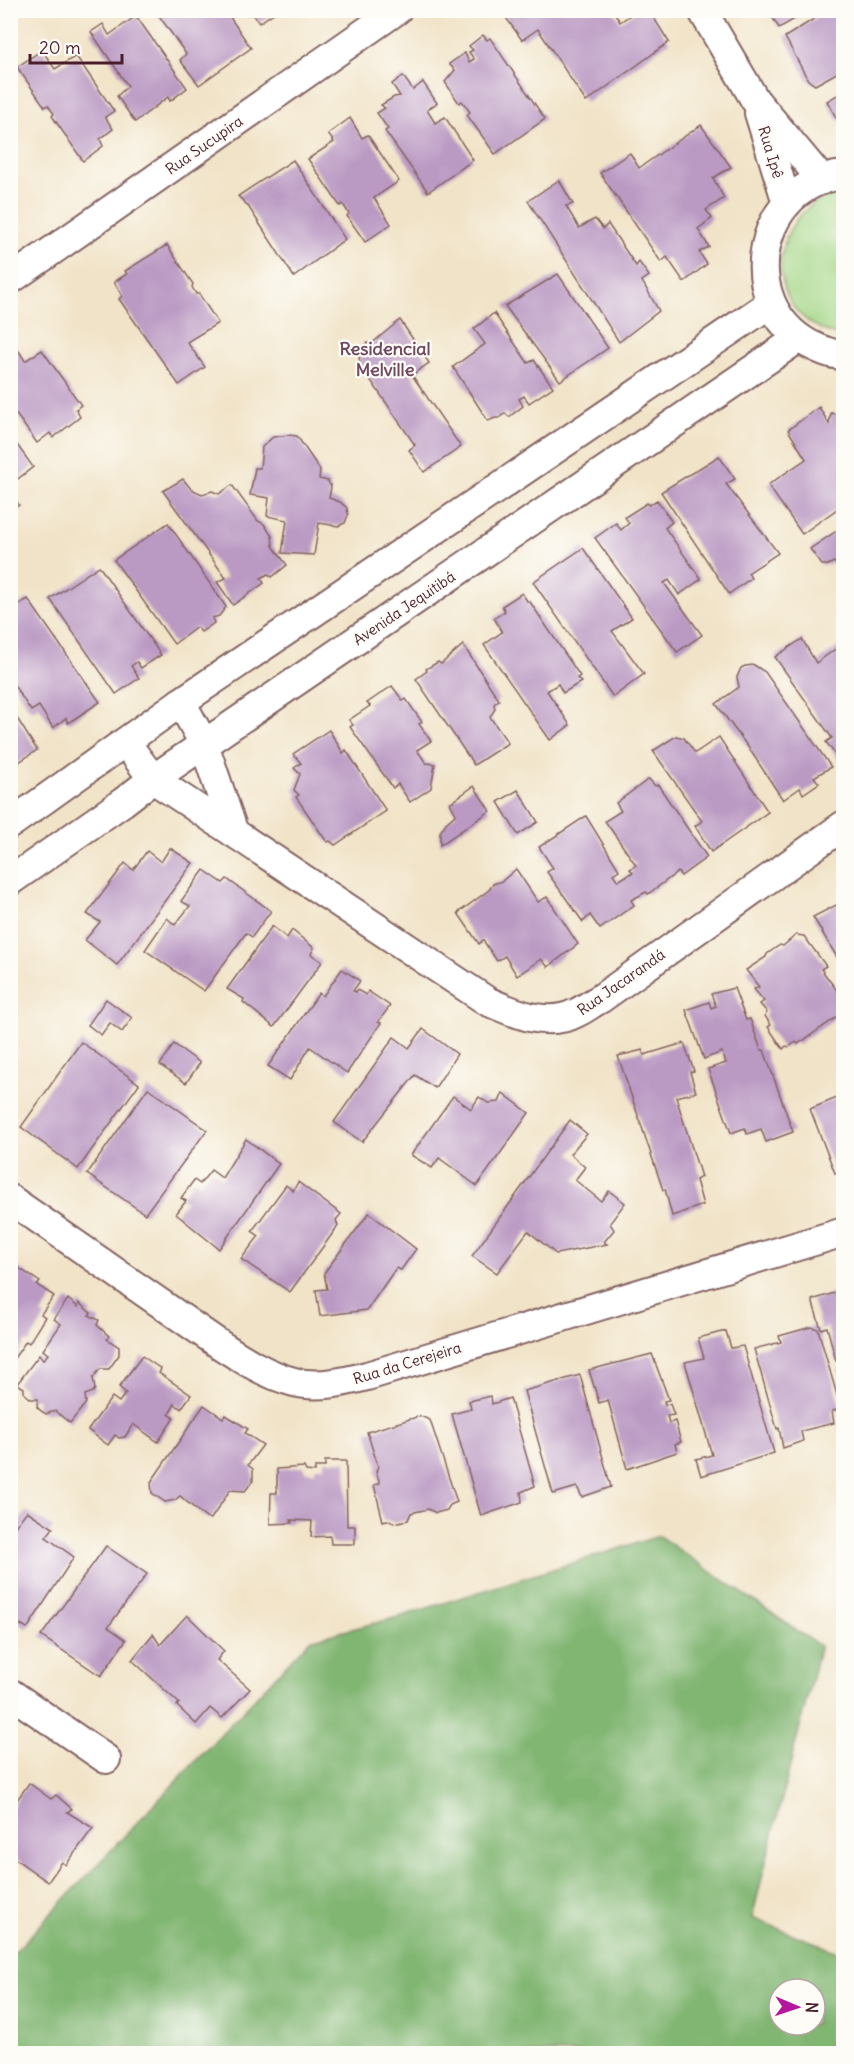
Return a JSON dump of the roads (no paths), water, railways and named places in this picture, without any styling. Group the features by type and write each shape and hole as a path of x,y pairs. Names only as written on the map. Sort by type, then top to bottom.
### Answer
{"street":[{"name":"Rua Sucupira","path":"10,280 398,10"},
{"name":"Rua Ipê","path":"702,10 755,100 787,203"},
{"name":"Rua Ipê","path":"755,100 833,178"},
{"path":"833,178 803,190 787,203 772,225 764,251 764,278 771,303 783,323 799,338 818,349 843,355"},
{"path":"10,824 181,702 771,303"},
{"name":"Avenida Jequitibá","path":"10,881 153,779 799,338"},
{"path":"181,702 204,744 234,833"},
{"name":"Rua Jacarandá","path":"126,743 153,779 487,1001 513,1013 537,1019 556,1019 575,1014 600,999 843,825"},
{"name":"Rua da Cerejeira","path":"10,1198 253,1365 294,1382 317,1384 340,1383 367,1376 843,1232"},
{"path":"10,1693 106,1760"}],"district":[{"name":"Residencial Melville","path":"385,358"}]}
